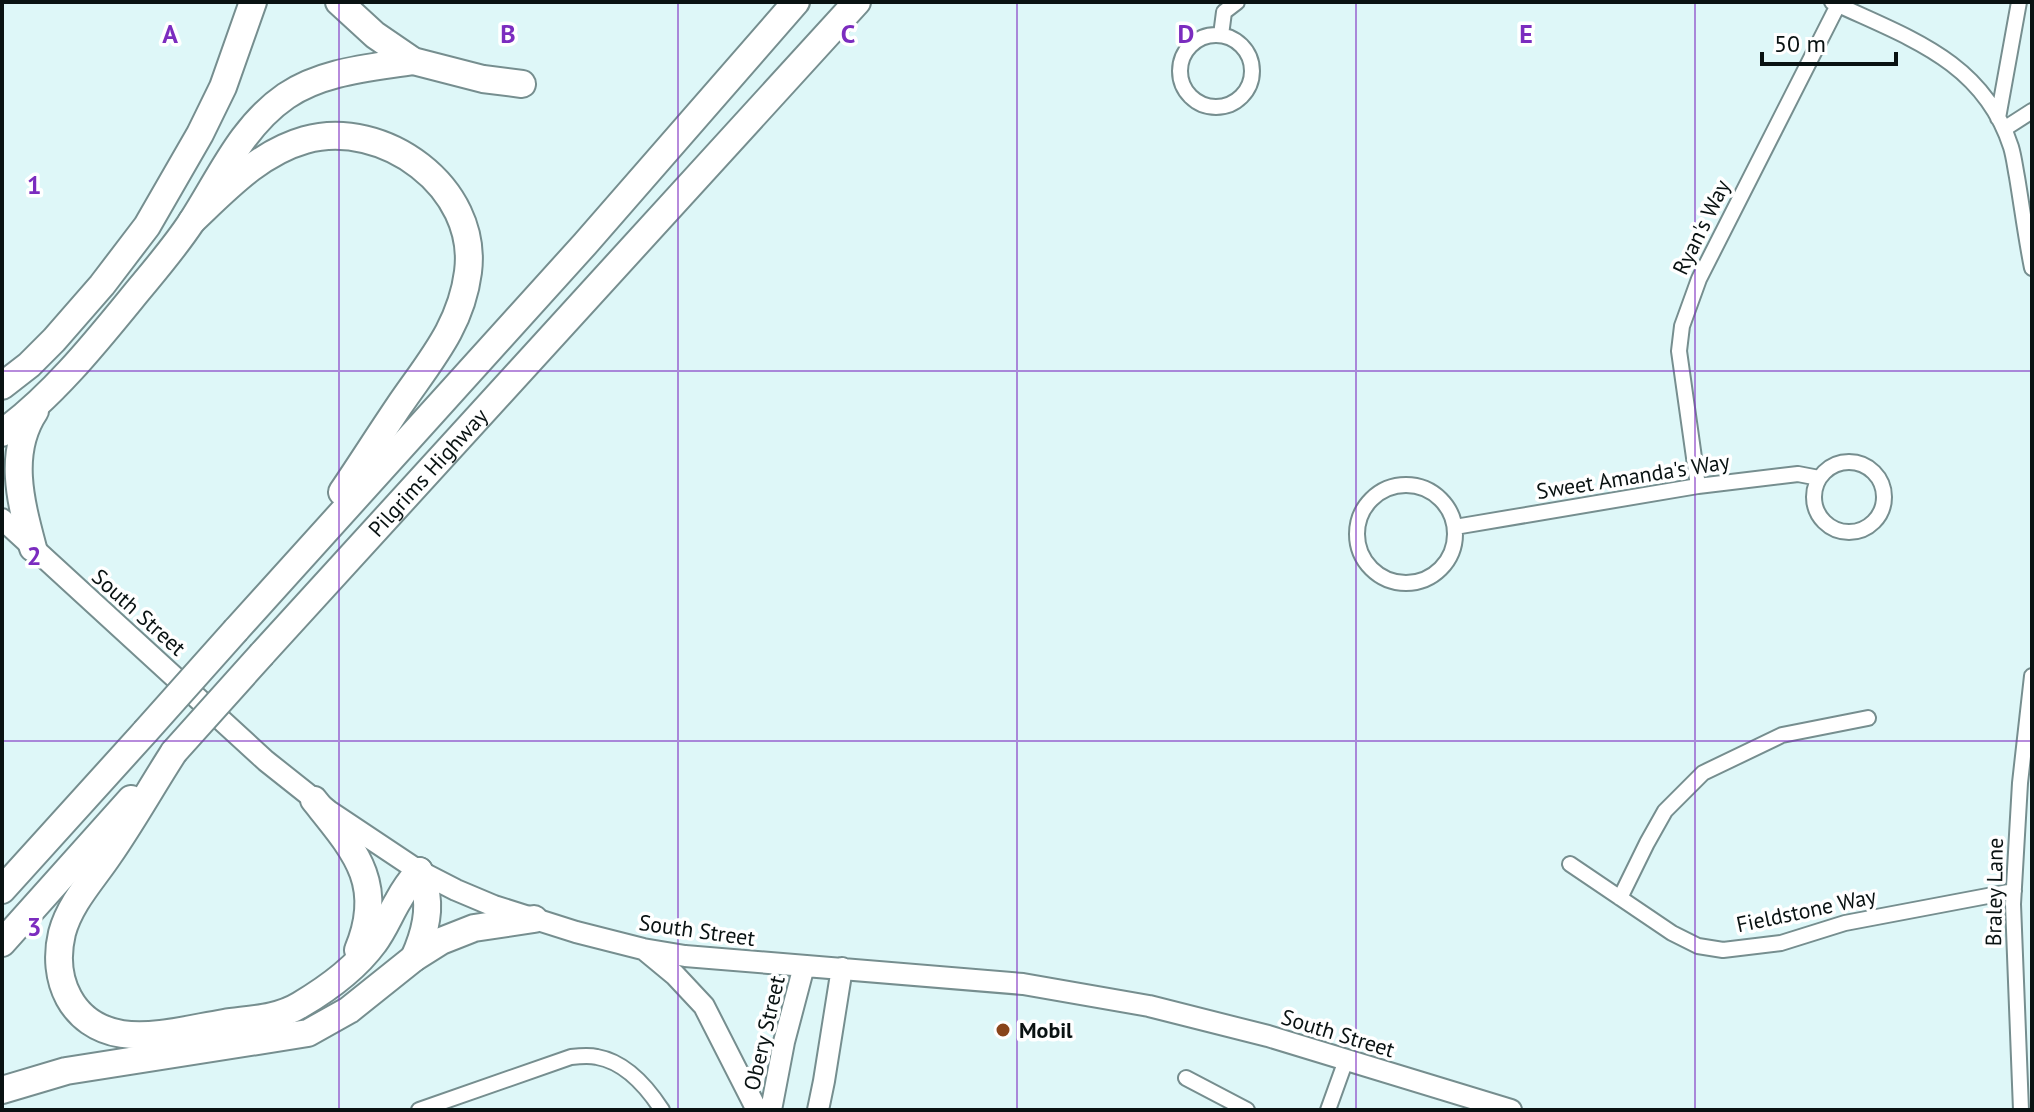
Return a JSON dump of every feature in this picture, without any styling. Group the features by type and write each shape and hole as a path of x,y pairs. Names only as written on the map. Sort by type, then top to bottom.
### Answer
{"highway":[{"path":"2,398 102,285 147,226 223,87 253,2"},
{"path":"339,2 375,35 413,61 483,79 522,84"},
{"name":"Pilgrims Highway","path":"2,890 585,244 796,2"},
{"name":"Pilgrims Highway","path":"2,943 857,2"},
{"path":"2,433 44,398 109,326 192,221 250,129 286,96 315,79 413,61"},
{"path":"192,221 240,175 267,156 304,140 323,136 354,137 385,145 413,159 438,182 457,212 468,243 468,271 451,329 291,569"},
{"path":"2,386 29,365"},
{"path":"33,548 20,496 18,470 24,432 44,398"},
{"path":"174,752 116,845 79,897 65,924 59,950 63,990 88,1019 108,1030 142,1035 191,1029 281,1014 299,1006 341,977 376,941 419,871"},
{"path":"314,800 358,859 369,888 365,932 347,971"},
{"path":"414,958 424,933 426,911 426,891 419,871"},
{"path":"2,1090 66,1071 308,1033 349,1010 432,946 474,928 534,919"}],"main road":[{"name":"South Street","path":"2,519 266,761 314,800 419,871 475,898 534,919 643,949 685,956 1023,984 1149,1006 1268,1036 1511,1110"},
{"path":"643,949 675,975 704,1006 757,1110"},
{"name":"Obery Street","path":"771,1110 784,1042 804,966"},
{"path":"818,1110 842,968"}],"street":[{"path":"1221,35 1224,12 1237,2"},
{"path":"2001,124 2019,2"},
{"path":"1835,4 1932,50 1961,71 1981,92 2001,124 2024,179 2032,268"},
{"name":"Ryan's Way","path":"1698,486 1679,351 1682,326 1699,279 1835,4"},
{"path":"1221,35 1237,41 1248,54 1253,71 1244,95 1221,107 1213,107 1197,102 1191,96 1182,82 1181,67 1191,45 1205,37 1221,35"},
{"path":"2001,124 2032,111"},
{"name":"Sweet Amanda's Way","path":"1850,462 1872,470 1880,479 1884,491 1884,503 1873,524 1852,533 1831,528 1816,511 1813,500 1819,478 1827,469 1850,462"},
{"name":"Sweet Amanda's Way","path":"1455,527 1698,486 1798,474 1819,478"},
{"path":"1411,485 1426,489 1440,498 1450,511 1455,527 1449,558 1439,571 1425,580 1409,584 1393,582 1378,575 1366,564 1356,533 1368,503 1395,486 1411,485"},
{"name":"Braley Lane","path":"2021,1110 2014,891 2020,783 2032,676"},
{"path":"1620,898 1665,811 1703,773 1782,735 1868,718"},
{"name":"Fieldstone Way","path":"1570,864 1672,933 1698,946 1723,950 1781,943 1845,923 2014,891"},
{"path":"419,1110 571,1057 589,1056 610,1061 633,1076 662,1110"},
{"path":"1328,1110 1346,1060"},
{"path":"1186,1078 1247,1110"}],"place":[{"name":"Mobil","path":"1003,1030"}]}
